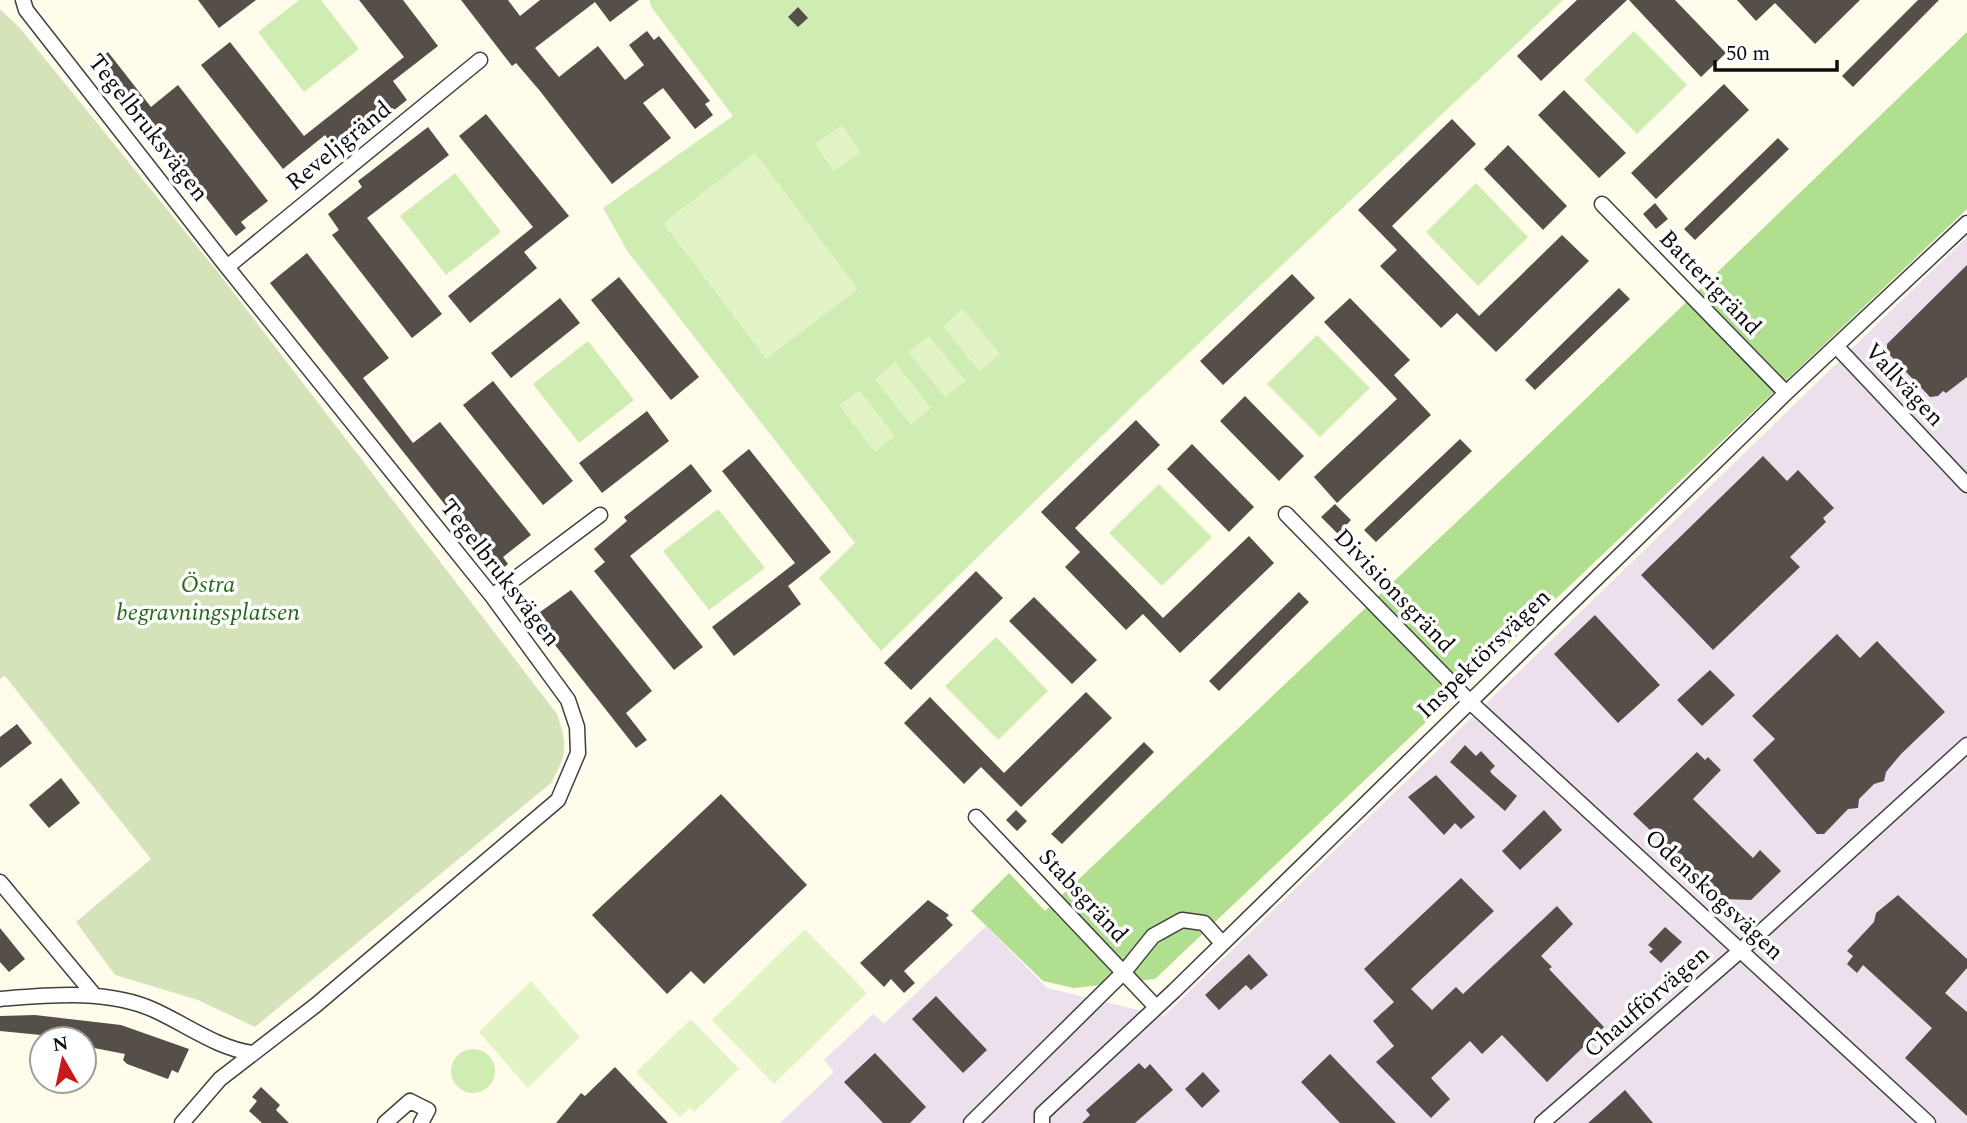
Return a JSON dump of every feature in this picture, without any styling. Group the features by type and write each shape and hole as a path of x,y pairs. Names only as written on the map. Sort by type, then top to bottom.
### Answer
{"street":[{"name":"Tegelbruksvägen","path":"23,0 26,10 227,267 492,596 572,708 577,727 578,753 558,800 306,1014 220,1079 182,1123"},
{"name":"Reveljgränd","path":"227,267 481,60"},
{"name":"Batterigränd","path":"1602,205 1786,393"},
{"name":"Inspektörsvägen","path":"1042,1123 1042,1114 1156,1007 1786,393 1967,223"},
{"name":"Vallvägen","path":"1836,347 1967,485"},
{"name":"Divisionsgränd","path":"1286,514 1469,701"},
{"path":"492,596 600,515"},
{"name":"Odenskogsvägen","path":"1469,701 1928,1123"},
{"name":"Chaufförvägen","path":"1542,1123 1740,951 1967,745"},
{"name":"Stabsgränd","path":"976,817 1156,1007"},
{"path":"0,882 95,996"},
{"path":"971,1123 1124,972 1153,936 1164,927 1182,920 1205,923 1222,943"},
{"path":"0,999 95,996 152,1009 230,1050 252,1053"},
{"path":"385,1123 411,1101 428,1110 421,1123"}],"shaded area":[{"path":"1967,237 1967,1123 780,1123 834,1072 824,1060 873,1014 884,1024 986,926 1047,988 1164,1016"}],"green space":[{"path":"299,0 321,0 359,49 304,92 258,32"},
{"path":"649,0 1563,0 1140,399 881,651 819,578 855,543 628,252 603,208 733,116 652,8"},
{"name":"Östra begravningsplatsen","path":"0,9 20,28 217,271 557,714 563,734 563,757 551,783 255,1027 198,1000 115,975 76,922 151,859 5,676 0,679"},
{"path":"1634,31 1687,85 1637,134 1584,80"},
{"path":"1967,32 1967,209 1155,979 1074,988 1043,981 971,911 1009,873 1045,911 1520,462"},
{"path":"842,125 861,152 834,171 815,144"},
{"path":"755,153 858,289 766,359 663,223"},
{"path":"455,173 501,232 446,275 400,216"},
{"path":"1476,183 1528,237 1478,286 1426,232"},
{"path":"963,309 1000,354 979,371 943,326"},
{"path":"1317,335 1370,388 1320,437 1267,384"},
{"path":"929,336 966,381 945,397 908,352"},
{"path":"588,341 634,400 579,443 533,384"},
{"path":"895,362 931,408 911,425 875,379"},
{"path":"859,390 895,436 875,452 839,405"},
{"path":"1159,484 1212,537 1162,586 1109,533"},
{"path":"718,509 765,568 709,610 663,551"},
{"path":"996,637 1048,691 998,740 945,686"},
{"path":"805,929 867,993 774,1084 712,1020"},
{"path":"531,981 580,1037 528,1088 479,1032"},
{"path":"691,1019 739,1069 694,1112 690,1108 680,1117 636,1072"},
{"path":"473,1049 489,1055 495,1071 489,1087 473,1093 457,1087 451,1071 457,1055"}],"building":[{"path":"198,0 256,0 219,28"},
{"path":"359,0 403,0 438,46 393,81 407,100 339,153 325,135 283,169 201,65 230,42 304,136 404,57"},
{"path":"461,0 508,0 520,16 540,0 639,0 610,22 595,2 535,48 559,77 598,46 625,80 644,65 629,45 647,31 654,40 659,36 710,101 705,104 713,115 695,129 663,88 643,103 671,138 612,184 540,91 516,63 512,66"},
{"path":"1577,0 1627,0 1541,81 1517,56"},
{"path":"1629,0 1675,0 1726,53 1701,77"},
{"path":"1737,0 1860,0 1815,44 1775,3 1756,21"},
{"path":"1918,0 1939,0 1853,87 1842,76"},
{"path":"798,7 808,18 798,27 788,17"},
{"path":"108,52 151,107 178,85 268,201 241,222 246,228 236,236 98,60"},
{"path":"1724,84 1749,110 1656,199 1631,173"},
{"path":"1564,90 1626,153 1599,178 1538,115"},
{"path":"486,114 569,216 524,252 537,268 470,323 448,296 533,227 459,136"},
{"path":"1452,119 1476,144 1392,226 1479,316 1562,235 1589,261 1496,352 1457,313 1441,328 1380,266 1397,250 1358,210"},
{"path":"428,127 449,155 367,218 442,314 412,338 332,235 339,230 328,214 362,187 358,181"},
{"path":"1778,138 1789,149 1695,240 1684,229"},
{"path":"1508,145 1567,206 1543,230 1484,169"},
{"path":"1655,203 1668,219 1656,229 1643,214"},
{"path":"307,253 389,358 363,378 413,443 440,422 531,535 503,557 508,564 498,572 270,283"},
{"path":"1967,265 1967,377 1946,393 1943,391 1938,396 1930,397 1887,352 1887,344"},
{"path":"1292,274 1315,298 1223,385 1200,361"},
{"path":"619,277 699,377 671,400 591,300"},
{"path":"1619,288 1630,299 1535,390 1525,380"},
{"path":"560,298 580,323 511,378 491,353"},
{"path":"1350,298 1410,360 1394,375 1431,415 1337,503 1314,477 1397,399 1324,322"},
{"path":"493,381 573,481 543,505 463,405"},
{"path":"1245,396 1304,456 1279,481 1220,421"},
{"path":"647,411 669,441 602,493 579,463"},
{"path":"1136,420 1160,445 1075,528 1163,618 1249,536 1274,563 1180,653 1143,614 1126,630 1065,567 1080,552 1041,512"},
{"path":"1460,439 1472,451 1376,542 1364,530"},
{"path":"1192,444 1254,507 1229,532 1167,469"},
{"path":"749,449 831,552 788,586 801,604 734,656 712,627 795,563 722,471"},
{"path":"1763,456 1787,481 1798,470 1834,508 1823,518 1826,522 1790,557 1800,567 1713,650 1641,575"},
{"path":"691,464 712,491 630,556 703,647 674,670 594,571 605,562 594,549 627,521 624,517"},
{"path":"1335,504 1351,520 1338,534 1321,517"},
{"path":"976,571 1003,598 911,690 884,663"},
{"path":"571,590 652,691 626,713 647,740 636,748 533,617"},
{"path":"1299,592 1309,602 1219,691 1209,681"},
{"path":"1034,597 1097,660 1072,684 1009,621"},
{"path":"1595,615 1660,685 1618,723 1554,654"},
{"path":"1837,634 1860,658 1877,641 1945,712 1901,754 1886,772 1884,781 1874,784 1859,799 1858,808 1848,809 1824,834 1817,834 1753,760 1775,739 1752,716"},
{"path":"1710,670 1735,695 1702,726 1677,700"},
{"path":"1086,692 1112,718 1021,807 981,767 964,784 904,723 930,697 1004,773"},
{"path":"17,724 32,743 0,768 0,737"},
{"path":"1144,742 1154,752 1062,844 1051,834"},
{"path":"1465,745 1476,756 1481,751 1495,766 1490,771 1492,774 1517,796 1505,811 1450,762"},
{"path":"1697,752 1705,760 1708,757 1721,770 1693,799 1753,858 1760,850 1781,871 1751,900 1723,899 1633,814"},
{"path":"1436,775 1475,817 1461,829 1455,823 1444,835 1408,797"},
{"path":"61,778 80,803 49,828 29,805"},
{"path":"721,794 807,885 704,984 691,971 667,994 592,915"},
{"path":"1016,810 1027,821 1017,831 1006,820"},
{"path":"1544,810 1562,830 1520,870 1502,851"},
{"path":"1461,878 1494,911 1411,989 1432,1010 1456,987 1463,994 1557,906 1573,924 1541,956 1552,967 1549,969 1604,1027 1547,1082 1502,1035 1482,1054 1470,1041 1431,1078 1450,1099 1431,1118 1376,1062 1394,1046 1373,1021 1394,1002 1364,969"},
{"path":"1898,895 1967,959 1967,968 1945,993 1967,1012 1967,1116 1905,1058 1932,1028 1863,965 1857,973 1847,964 1853,956 1847,951 1874,922 1876,913"},
{"path":"928,900 949,915 946,918 953,925 904,971 915,983 904,993 891,979 884,987 860,963"},
{"path":"1665,927 1682,942 1661,963 1649,952 1653,949 1648,945"},
{"path":"0,928 25,959 9,972 0,962"},
{"path":"1249,954 1268,975 1251,990 1246,985 1219,1010 1205,995"},
{"path":"936,996 987,1050 963,1073 912,1019"},
{"path":"35,1015 121,1025 189,1049 178,1073 172,1070 168,1079 127,1064 123,1060 125,1054 98,1049 98,1025 28,1025 28,1034 0,1031 0,1016"},
{"path":"875,1053 926,1107 910,1123 883,1123 844,1082"},
{"path":"1330,1054 1396,1123 1340,1123 1301,1082"},
{"path":"1139,1063 1145,1069 1150,1064 1173,1090 1135,1123 1082,1123 1090,1115 1086,1110"},
{"path":"615,1067 668,1123 556,1123 581,1093 585,1096"},
{"path":"1203,1072 1220,1091 1202,1108 1185,1089"},
{"path":"261,1087 280,1105 276,1110 289,1123 262,1123 249,1111 257,1101 252,1097"},
{"path":"1625,1090 1653,1123 1588,1123 1604,1109"}]}
